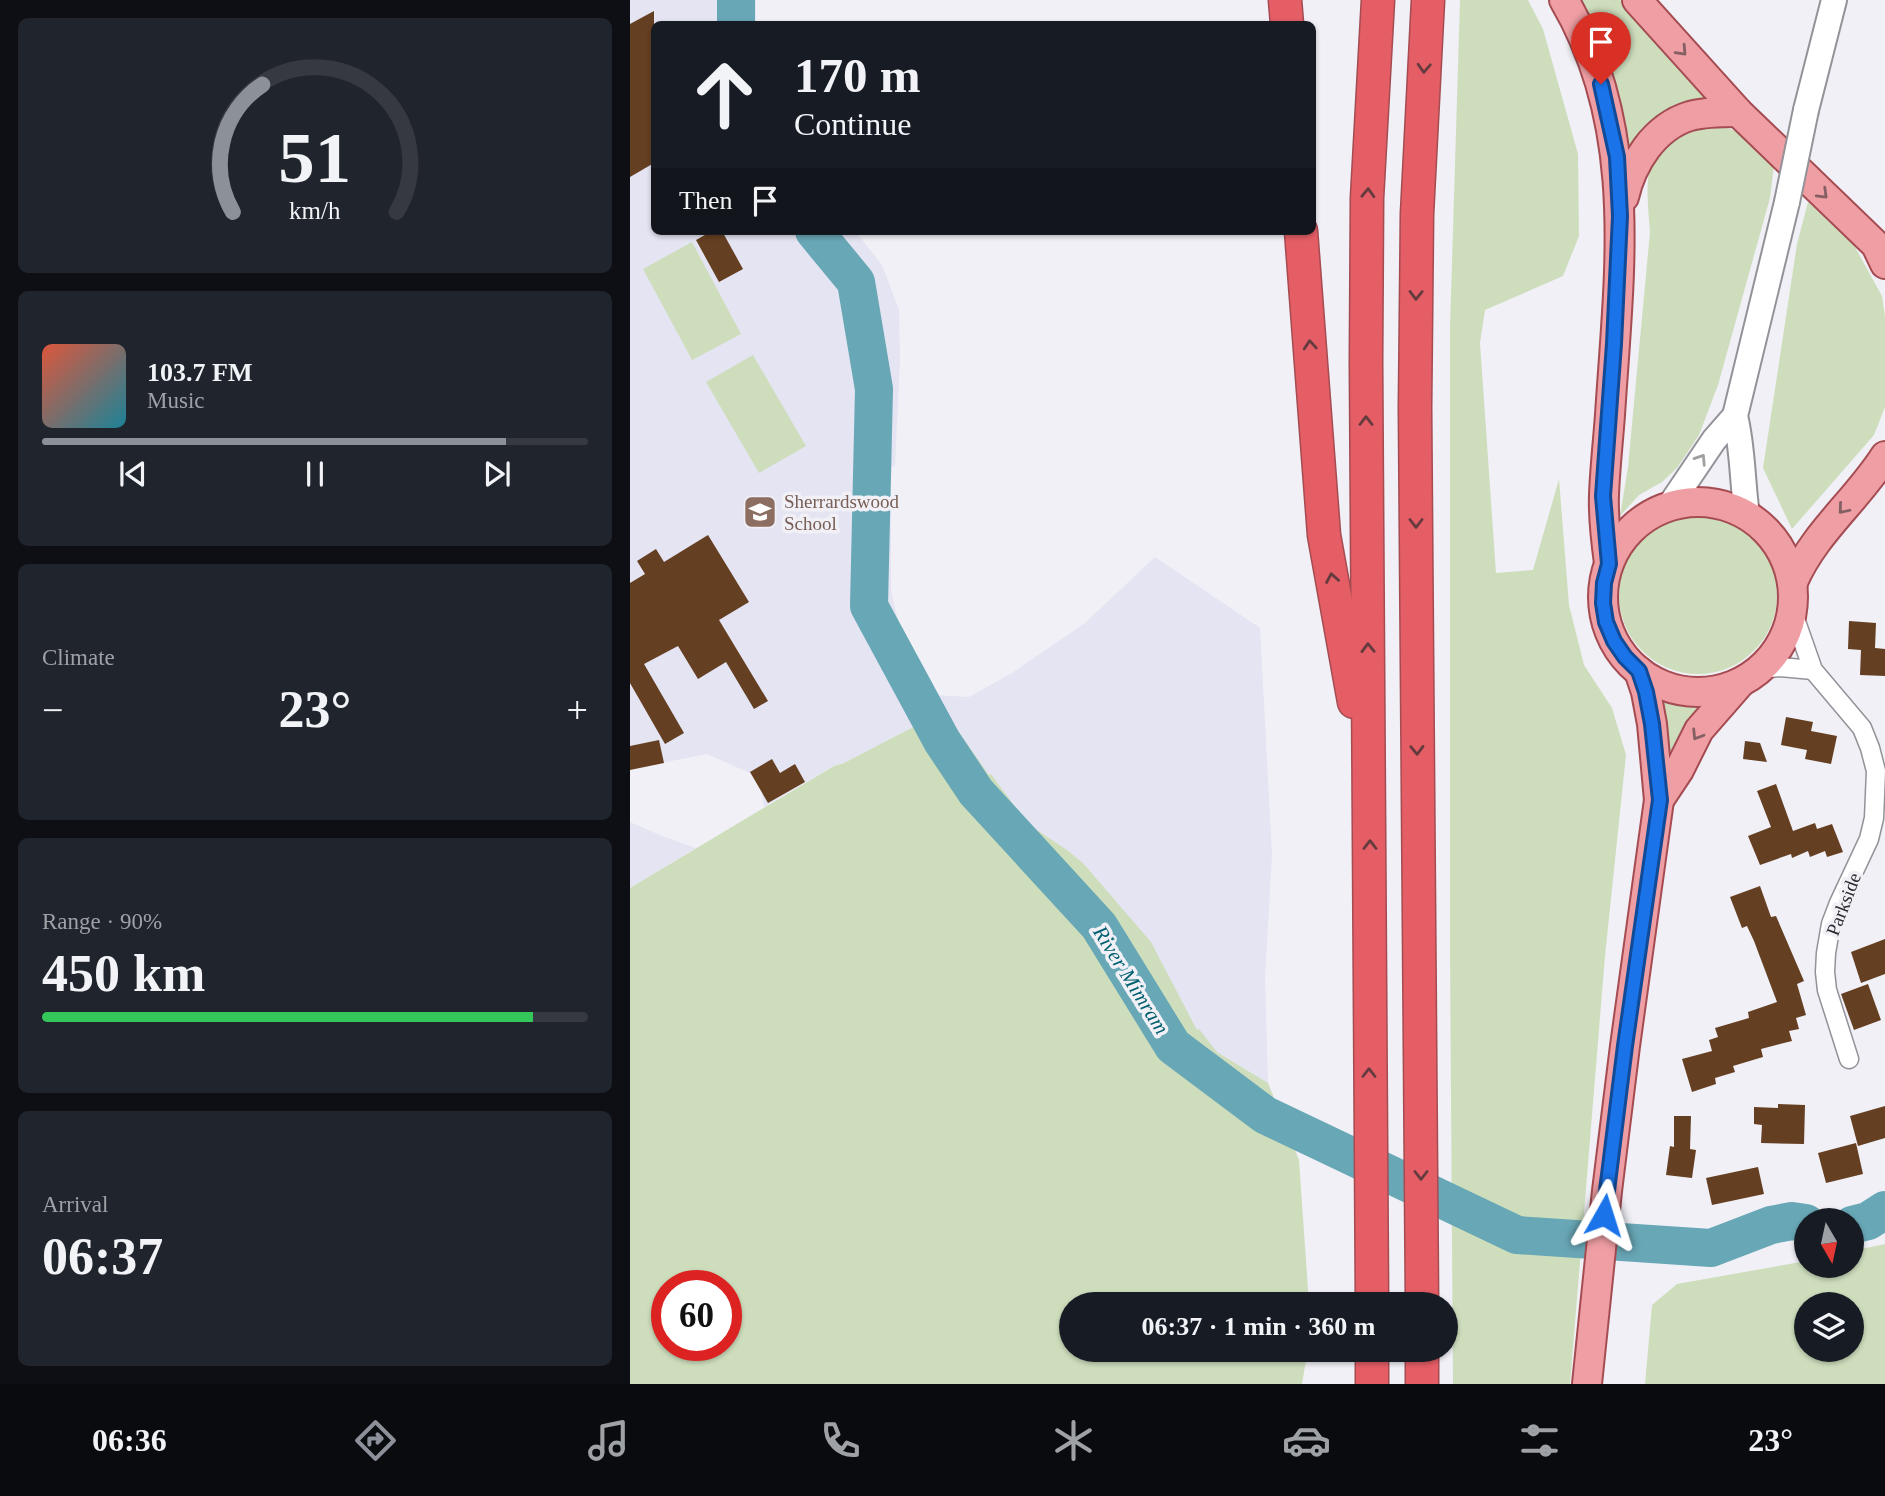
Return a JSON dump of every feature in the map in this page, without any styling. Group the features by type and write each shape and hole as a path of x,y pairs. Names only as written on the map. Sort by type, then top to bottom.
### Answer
{"highway":[{"path":"1285,0 1287,21"},
{"path":"1372,1292 1366,537 1367,212 1378,0"},
{"path":"1422,1292 1415,408 1417,214 1428,0"},
{"path":"1301,235 1324,535 1369,790"},
{"path":"1372,1362 1372,1384"},
{"path":"1422,1362 1422,1384"}],"main road":[{"path":"1564,0 1586,42 1606,99 1617,157 1620,216 1603,496 1609,564"},
{"path":"1637,0 1738,112 1882,254"},
{"path":"1747,515 1741,467 1742,445 1735,416 1834,0"},
{"path":"1620,216 1629,177 1635,164 1663,130 1691,116 1738,112"},
{"path":"1670,505 1714,440 1735,416"},
{"path":"1793,582 1802,561 1817,540 1885,456"},
{"path":"1660,800 1699,730 1716,708 1751,676 1782,644 1793,613 1793,582 1787,560 1776,540 1747,515 1710,504 1692,502 1670,505 1643,519 1629,531 1609,564 1604,583 1606,622 1625,657 1639,671 1662,685 1688,691 1715,691 1751,676"},
{"path":"1587,1384 1625,1046 1660,800 1652,724 1639,671"}],"street":[{"name":"Parkside","path":"1793,613 1813,670 1878,745 1874,818 1866,849 1831,924 1825,972 1827,990 1849,1059"},
{"path":"1751,676 1780,667 1813,670"}],"shaded area":[{"name":"Sherrardswood School","path":"630,0 756,0 756,21 651,21 651,235 858,235 882,265 899,310 900,359 895,466 891,467 891,590 899,625 932,695 969,697 1012,673 1085,623 1155,557 1260,628 1272,855 1265,978 1268,1083 1217,1052 1197,1030 1151,943 1083,863 1032,828 1022,818 944,711 844,763 833,766 764,807 759,777 707,754 630,769"},
{"path":"630,822 662,836 696,848 630,888"}],"green space":[{"path":"1460,0 1528,0 1543,29 1578,154 1579,236 1563,276 1485,310 1480,343 1496,573 1533,570 1559,479 1569,605 1584,665 1612,708 1626,755 1605,956 1570,1384 1453,1384 1453,1362 1458,1362 1458,1292 1452,1292 1450,328"},
{"path":"1578,0 1620,0 1715,106 1630,155 1608,66"},
{"path":"1711,126 1732,129 1748,138 1774,166 1770,198 1718,385 1699,435 1677,468 1662,482 1639,495 1620,516 1628,467 1650,232 1648,192 1652,161 1671,140"},
{"path":"1808,202 1855,247 1882,296 1885,317 1885,407 1874,435 1792,529 1763,468 1797,244"},
{"path":"692,242 741,334 692,360 643,269"},
{"path":"753,355 806,446 759,473 706,382"},
{"path":"1698,516 1714,517 1728,522 1754,539 1771,565 1776,579 1776,611 1771,625 1754,651 1728,668 1714,673 1698,674 1682,673 1668,668 1642,651 1625,625 1620,611 1619,595 1620,579 1625,565 1642,539 1668,522 1682,517"},
{"path":"1663,698 1700,704 1666,762 1667,738"},
{"path":"944,711 1028,824 1083,863 1151,942 1197,1030 1199,1029 1217,1052 1268,1083 1299,1160 1308,1292 1059,1292 1059,1362 1306,1362 1302,1384 630,1384 630,888 834,766"},
{"path":"1885,1244 1885,1384 1645,1384 1652,1305 1677,1284 1794,1263 1794,1278 1864,1278 1864,1248"}],"building":[{"path":"654,11 654,21 651,21 651,165 630,177 630,24"},
{"path":"705,235 724,235 743,269 719,282 696,240"},
{"path":"708,535 749,602 719,620 768,701 754,709 726,662 698,679 678,646 644,664 684,733 665,744 630,683 630,583 645,574 637,561 656,549 664,562"},
{"path":"1849,621 1876,623 1875,648 1885,649 1885,676 1860,675 1861,650 1848,649"},
{"path":"1786,717 1813,722 1811,731 1837,736 1831,764 1805,759 1807,750 1781,745"},
{"path":"659,740 664,763 630,770 630,746"},
{"path":"1745,741 1760,743 1767,762 1743,759"},
{"path":"772,759 780,773 795,764 805,782 768,803 750,772"},
{"path":"1776,784 1793,831 1815,823 1817,829 1832,824 1843,852 1827,857 1825,851 1810,857 1808,851 1792,858 1791,854 1760,865 1748,836 1771,827 1757,791"},
{"path":"1760,886 1771,917 1776,916 1804,981 1797,984 1806,1015 1796,1018 1799,1029 1789,1031 1792,1041 1761,1049 1763,1057 1733,1066 1735,1072 1715,1078 1716,1084 1692,1092 1682,1059 1712,1051 1709,1040 1718,1037 1715,1028 1749,1018 1748,1012 1777,1002 1754,941 1747,926 1742,928 1730,897"},
{"path":"1885,939 1885,974 1861,983 1851,952"},
{"path":"1868,984 1881,1020 1854,1030 1841,994"},
{"path":"1778,1104 1805,1105 1804,1144 1761,1143 1762,1125 1754,1124 1754,1107 1778,1108"},
{"path":"1885,1106 1885,1138 1858,1146 1850,1116"},
{"path":"1674,1116 1691,1116 1690,1149 1696,1150 1692,1178 1666,1175 1670,1146 1674,1147"},
{"path":"1856,1143 1863,1174 1826,1183 1818,1153"},
{"path":"1758,1167 1764,1194 1712,1205 1706,1178"}],"waterway":[{"name":"River Mimram","path":"736,0 736,21"},
{"name":"River Mimram","path":"817,235 856,282 874,389 869,606 942,741 976,792 1099,926 1173,1046 1265,1115 1517,1235 1711,1248 1771,1225 1794,1221"},
{"name":"River Mimram","path":"1864,1222 1885,1210"}],"place":[{"name":"Sherrardswood School","path":"760,512"}],"route":[{"path":"1601,84 1617,157 1620,216 1603,496 1609,564 1603,603 1606,622 1614,641 1639,671 1646,692 1660,800 1604,1215"}]}
